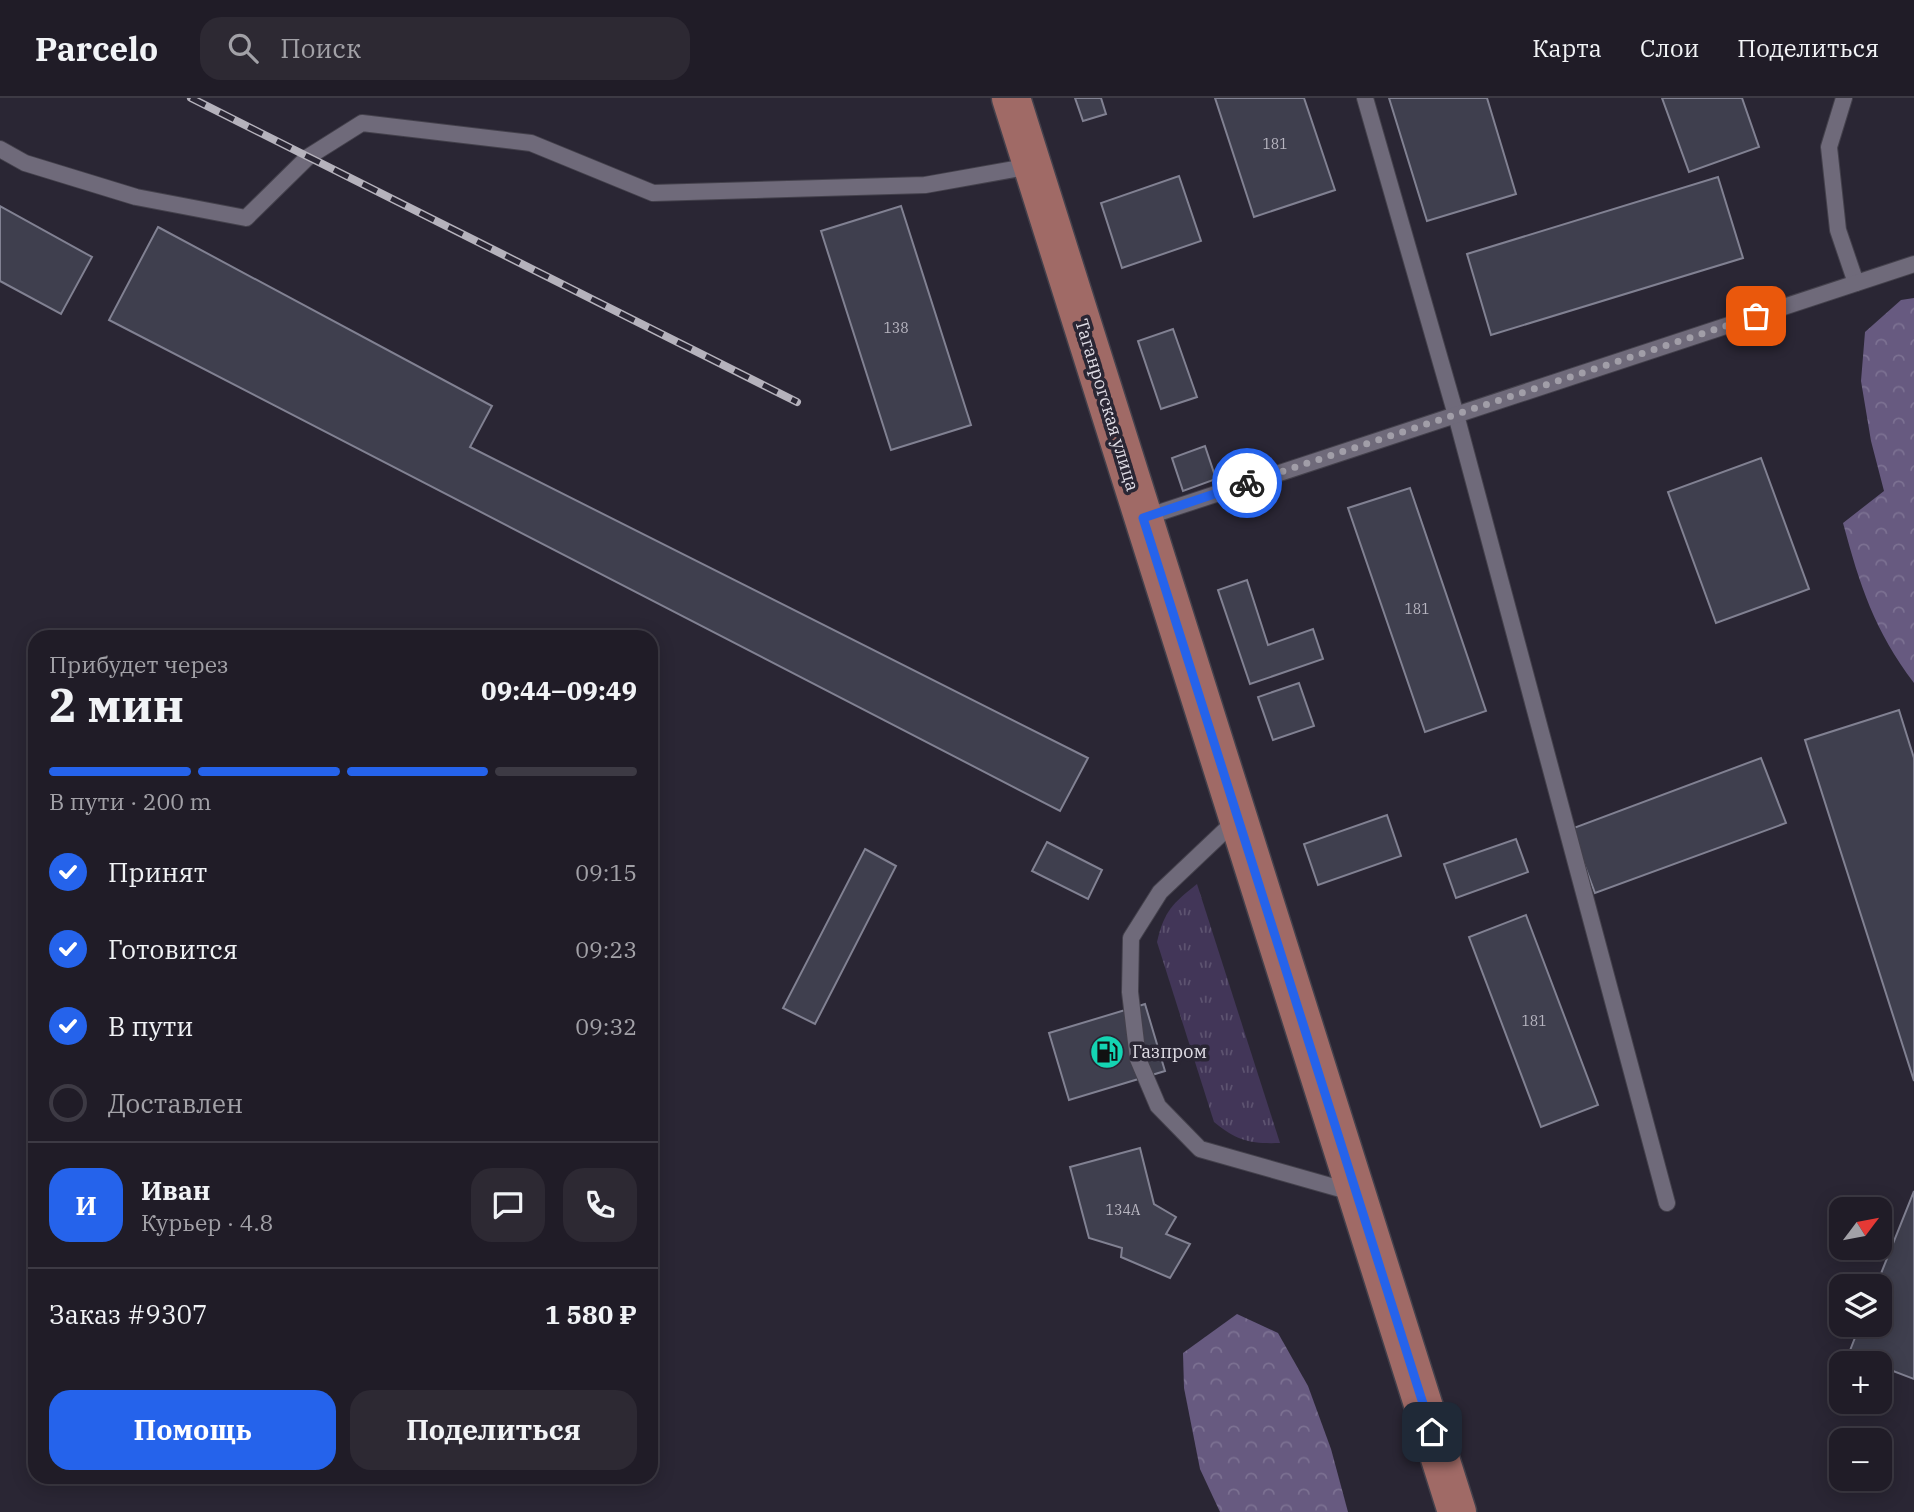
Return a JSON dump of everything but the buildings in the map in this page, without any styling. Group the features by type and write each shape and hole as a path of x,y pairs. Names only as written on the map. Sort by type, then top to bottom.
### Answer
{"main road":[{"name":"Таганрогская улица","path":"1011,98 1457,1512"}],"lane":[{"path":"1365,98 1456,415 1667,1203"},
{"path":"1844,98 1829,147 1838,230 1856,283"},
{"path":"0,149 25,163 136,197 246,218 308,157 362,123 531,143 653,193 925,185 1032,166"},
{"path":"1143,518 1914,264"},
{"path":"1237,819 1160,892 1131,939 1130,992 1138,1059 1158,1106 1200,1149 1355,1193"}],"green space":[{"path":"1914,298 1914,683 1878,626 1843,523 1884,491 1871,441 1861,381 1865,332 1901,300"},
{"path":"1197,884 1280,1143 1245,1140 1214,1122 1157,942 1171,908"},
{"path":"1237,1314 1278,1333 1308,1386 1331,1449 1348,1512 1220,1512 1200,1469 1184,1388 1183,1353"}],"railway":[{"path":"191,98 797,402"}],"way so far":[{"path":"1247,483 1756,316"}],"place":[{"name":"Газпром","path":"1107,1052"}],"route":[{"path":"1247,483 1143,518 1432,1432"}]}
